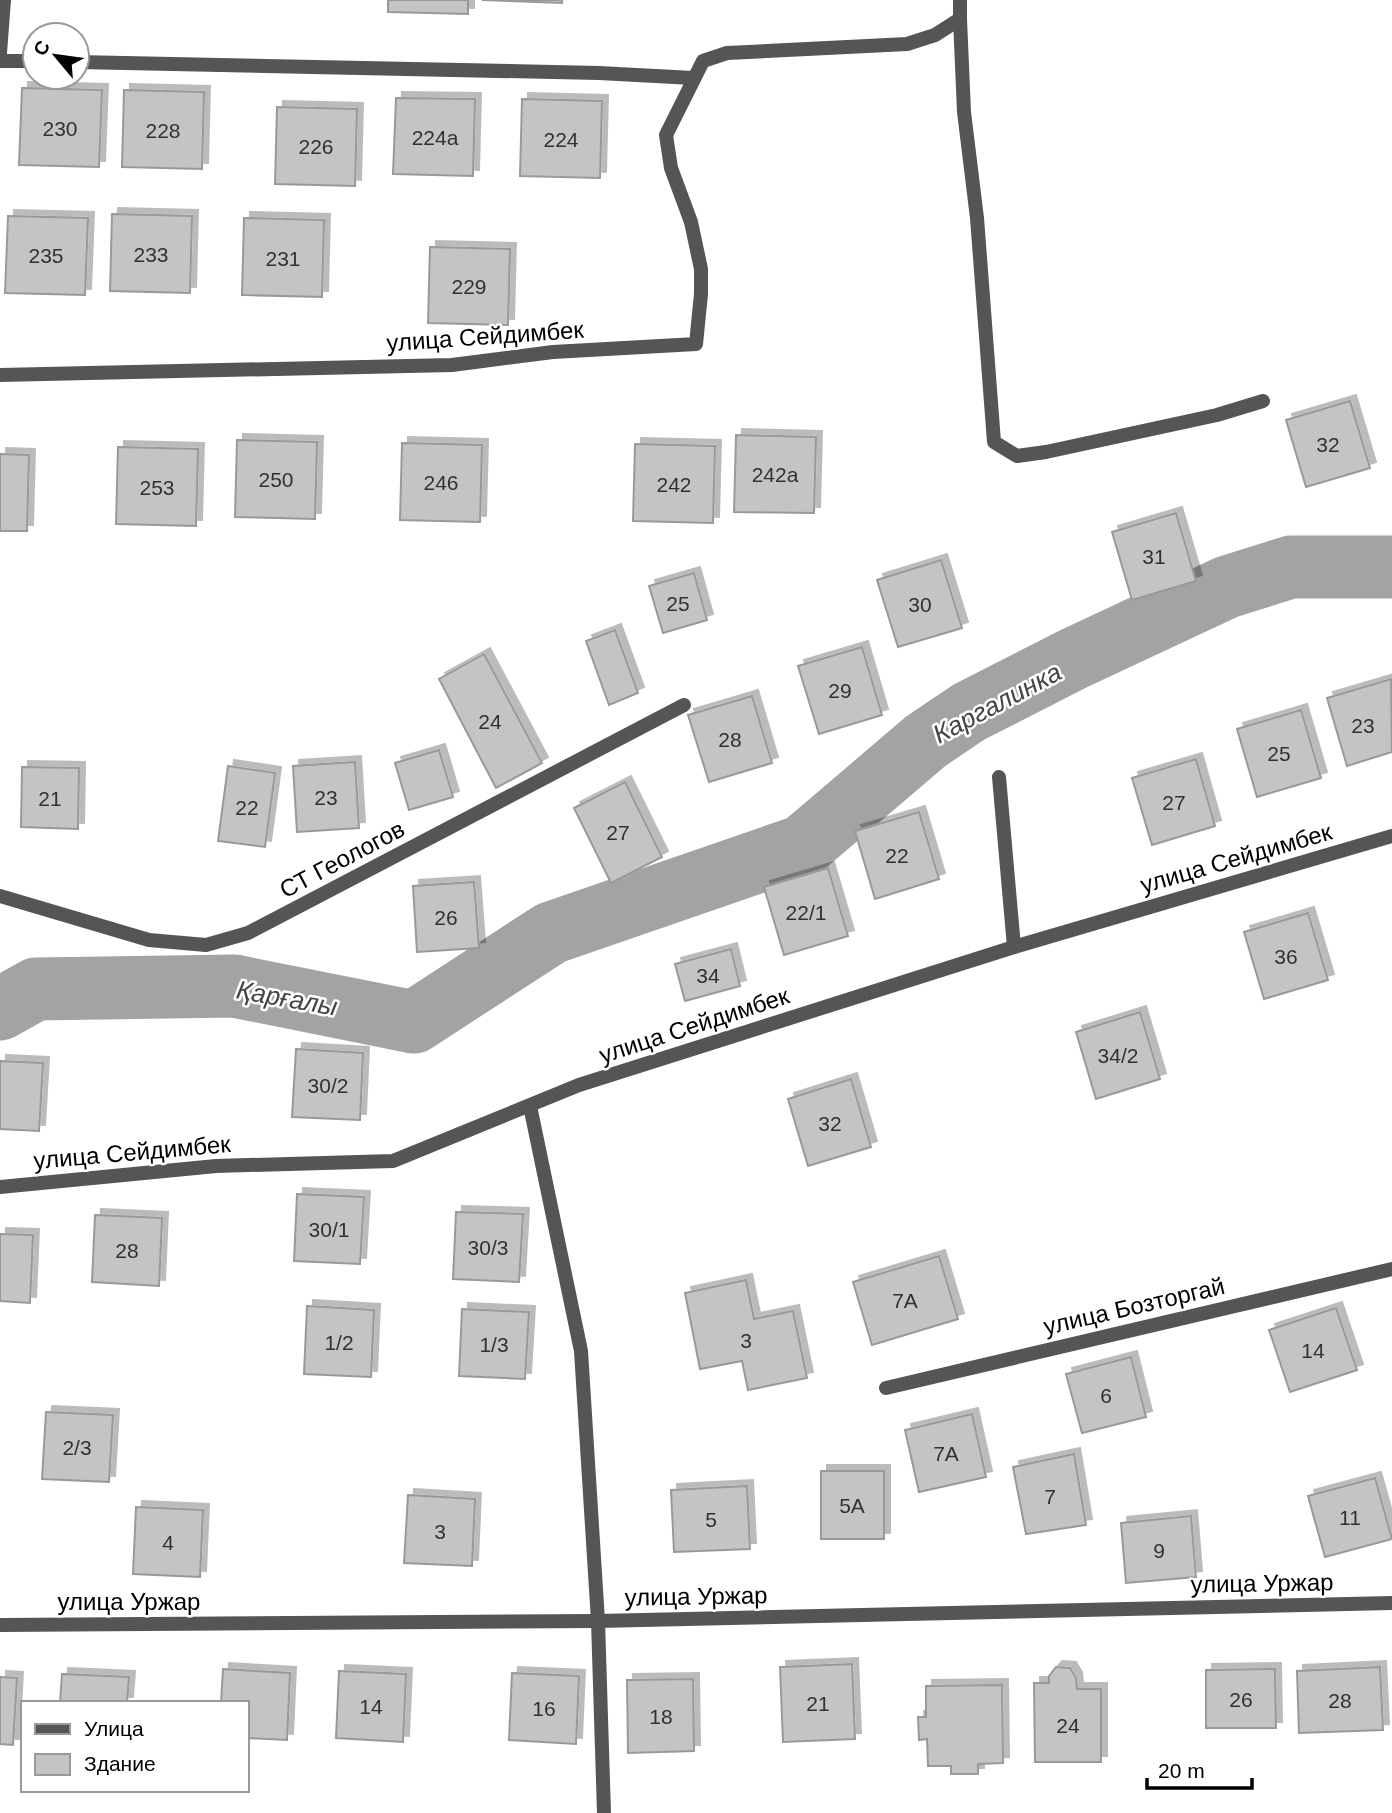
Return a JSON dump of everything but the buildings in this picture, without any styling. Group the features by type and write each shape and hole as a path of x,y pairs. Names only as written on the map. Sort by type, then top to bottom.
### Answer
{"street":[{"path":"0,52 4,0"},
{"path":"960,0 964,112 977,218 994,442 1017,456 1046,452 1217,415 1263,401"},
{"name":"улица Сейдимбек","path":"0,375 452,365 553,352 696,344 701,268 691,222 671,168 666,135 703,61 727,53 907,44 934,35 960,19"},
{"path":"0,61 21,61"},
{"path":"91,62 585,73 693,78"},
{"name":"СТ Геологов","path":"0,896 149,940 206,945 248,933 684,705"},
{"path":"999,777 1014,947"},
{"name":"улица Сейдимбек","path":"0,1187 216,1166 393,1161 579,1085 1014,947 1392,836"},
{"path":"530,1106 581,1351 598,1621 604,1813"},
{"name":"улица Бозторгай","path":"886,1388 1392,1269"},
{"name":"улица Уржар","path":"0,1625 598,1621 1392,1603"}],"waterway":[{"name":"Каргалинка","path":"0,1009 36,989 234,986 414,1022 551,933 803,846 926,741 969,712 1073,659 1227,587 1291,567 1392,567"}],"water label":[{"name":"Қарғалы","path":"287,998"}]}
